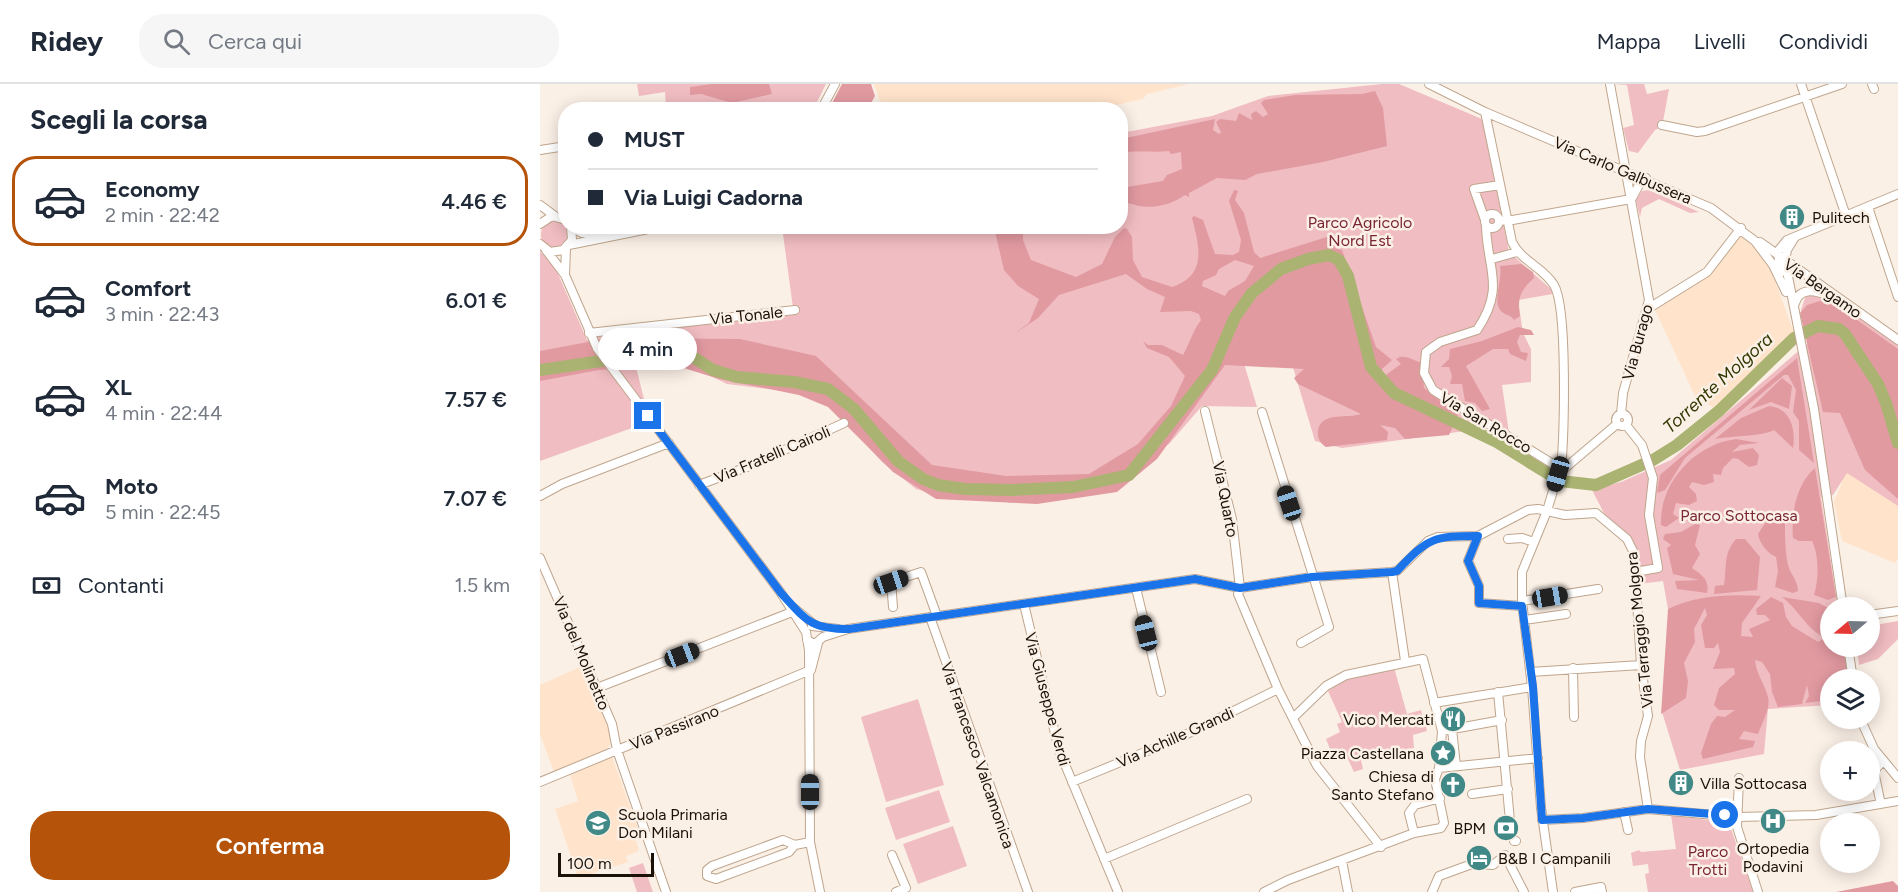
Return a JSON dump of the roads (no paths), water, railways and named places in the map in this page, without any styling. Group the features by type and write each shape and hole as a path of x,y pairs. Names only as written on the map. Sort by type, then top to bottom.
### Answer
{"street":[{"path":"825,102 835,84"},
{"name":"Via Carlo Galbussera","path":"1429,84 1485,112 1646,178 1711,208 1749,234 1773,265 1786,292"},
{"name":"Via Burago","path":"1560,472 1617,424 1616,418 1621,414 1623,393 1649,308 1610,84"},
{"path":"1801,84 1846,216"},
{"path":"1662,125 1705,132 1842,84"},
{"path":"1485,112 1500,185 1503,220 1517,252 1554,284 1562,312 1560,472 1522,572 1522,603 1533,687 1542,820 1553,892"},
{"path":"540,150 558,147"},
{"path":"1486,223 1495,228 1503,220 1631,199 1646,178"},
{"path":"1500,185 1474,189 1486,223 1492,259 1517,252"},
{"path":"1763,244 1791,238 1898,194"},
{"path":"540,205 558,217"},
{"path":"1868,207 1898,297"},
{"path":"540,224 546,218 555,216"},
{"path":"1649,308 1707,272 1741,228"},
{"path":"565,275 568,247 573,234"},
{"path":"597,234 612,235"},
{"path":"543,247 556,252 618,234"},
{"name":"Via Bergamo","path":"1749,234 1898,340"},
{"path":"1778,255 1780,246 1791,238"},
{"path":"1785,261 1791,238"},
{"path":"543,247 565,275 589,333 609,365 781,593 806,636 820,640 849,629"},
{"name":"Via Carlo Galbussera","path":"1778,255 1786,292 1798,330"},
{"name":"Via San Rocco","path":"1492,259 1494,291 1481,324 1477,330 1440,342 1426,352 1424,373 1433,390 1560,472"},
{"name":"Via Carlo Galbussera","path":"1785,261 1844,597"},
{"path":"1794,308 1797,297 1806,292 1816,291 1839,299"},
{"name":"Via Tonale","path":"589,333 795,310"},
{"name":"Via Quarto","path":"1205,411 1232,519 1240,588 1238,594 1278,689 1317,766 1382,847"},
{"path":"1262,412 1329,627 1301,643"},
{"path":"1621,414 1628,417 1626,425"},
{"name":"Via Fratelli Cairoli","path":"699,485 747,467 844,423"},
{"path":"1617,424 1626,425 1636,434 1645,453 1653,480 1649,515 1658,568 1635,572"},
{"path":"540,496 562,484 669,444"},
{"name":"Via Terraggio Molgora","path":"1478,536 1528,510 1565,515 1596,513 1607,520 1632,548 1641,665 1648,716 1641,741 1640,757 1648,809"},
{"path":"820,892 810,842 809,674 806,636 808,628 849,629 1195,579 1240,588 1312,577 1392,572 1397,571 1428,541 1438,537 1478,536 1468,561 1479,586 1479,603 1522,603 1598,589"},
{"path":"1508,539 1522,538 1534,542"},
{"name":"Via del Molinetto","path":"540,558 612,724 617,750 666,892"},
{"name":"Via Francesco Valcamonica","path":"893,608 891,582 921,572 934,617 1028,892"},
{"path":"1392,572 1405,661"},
{"path":"1136,588 1161,692"},
{"path":"781,593 818,627 820,640 809,674"},
{"name":"Via Giuseppe Verdi","path":"1024,604 1057,744 1118,892"},
{"path":"1880,613 1898,611"},
{"path":"597,688 792,612"},
{"path":"1524,620 1566,614"},
{"path":"1264,892 1282,882 1382,847 1414,833 1441,828 1444,819 1435,779 1439,768 1442,731 1423,658 1346,675 1332,682 1293,718"},
{"path":"1530,672 1641,665"},
{"path":"1573,668 1574,717"},
{"name":"Via Passirano","path":"540,782 809,674"},
{"path":"1434,703 1533,687"},
{"name":"Via Achille Grandi","path":"1072,782 1179,738 1278,689"},
{"path":"1498,692 1510,821"},
{"path":"1442,731 1502,720"},
{"path":"1452,729 1456,766"},
{"path":"1866,729 1874,749 1898,778"},
{"path":"1868,729 1878,747 1898,767"},
{"path":"1439,768 1538,758"},
{"path":"1739,778 1737,817 1740,841 1758,892"},
{"path":"1472,794 1508,789"},
{"path":"1414,833 1409,813 1415,804 1440,798"},
{"path":"1104,859 1247,799"},
{"path":"1542,820 1648,809 1737,817 1816,815 1898,801"},
{"path":"1624,812 1628,830"},
{"path":"795,845 789,852 716,879 707,876 707,870 712,866 783,840 795,845 810,842"},
{"path":"892,855 906,888 896,892"},
{"path":"1433,888 1439,876 1472,864 1493,865 1505,855 1524,892"},
{"path":"1342,861 1348,892"},
{"path":"1575,892 1601,887 1602,892"}],"waterway":[{"name":"Torrente Molgora","path":"540,370 662,352 690,355 713,370 737,377 794,382 828,389 854,409 898,461 923,479 938,485 965,489 1013,490 1073,487 1129,475 1212,370 1235,317 1252,293 1281,269 1308,259 1329,255 1339,260 1348,276 1371,367 1394,393 1495,441 1560,481 1596,485 1653,460 1677,445 1719,411 1794,338 1818,326 1839,329 1845,334 1878,384 1898,443"}],"place":[{"name":"Pulitech","path":"1792,217"},
{"name":"Vico Mercati","path":"1453,719"},
{"name":"Piazza Castellana","path":"1443,753"},
{"name":"Villa Sottocasa","path":"1681,783"},
{"name":"Chiesa di Santo Stefano","path":"1453,785"},
{"name":"Ortopedia Podavini","path":"1773,821"},
{"name":"Scuola Primaria Don Milani","path":"598,823"},
{"name":"BPM","path":"1506,828"},
{"name":"B&B I Campanili","path":"1479,858"}],"park label":[{"name":"Parco Agricolo Nord Est","path":"1360,231"},
{"name":"Parco Sottocasa","path":"1739,515"},
{"name":"Parco Trotti","path":"1708,860"}]}
